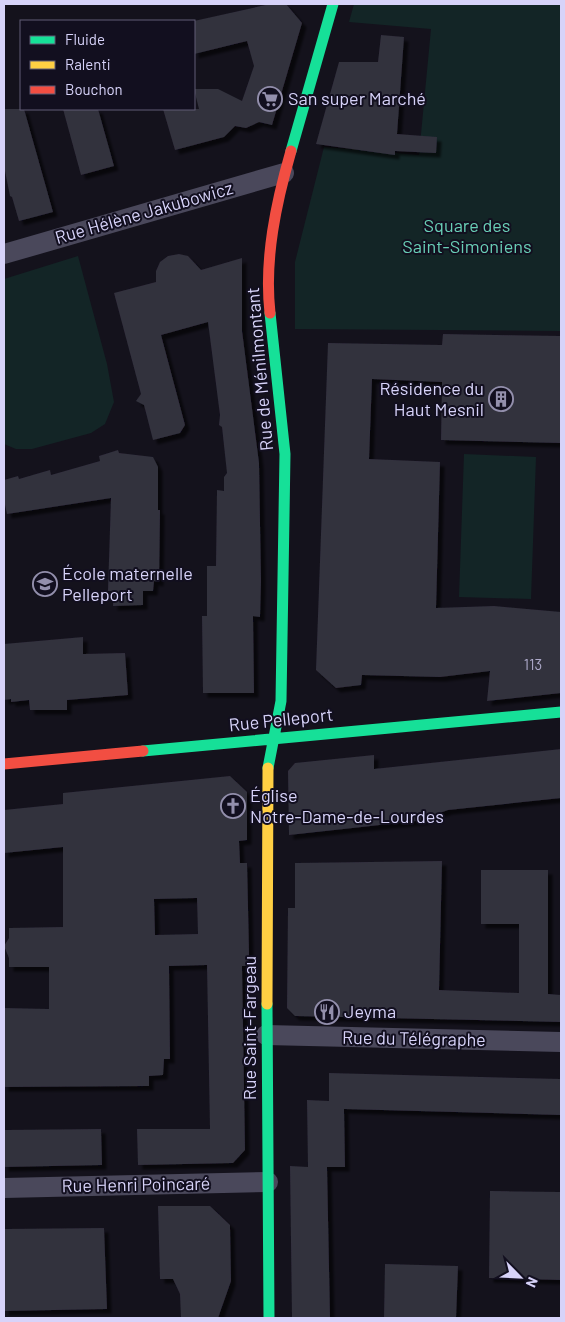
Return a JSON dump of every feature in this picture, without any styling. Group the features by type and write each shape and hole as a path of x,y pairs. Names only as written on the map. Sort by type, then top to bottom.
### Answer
{"street":[{"name":"Rue de Ménilmontant","path":"274,739 281,701 285,454 268,294 272,243 284,173 333,4"},
{"name":"Rue Hélène Jakubowicz","path":"4,254 284,173"},
{"name":"Rue Pelleport","path":"4,764 561,712"},
{"name":"Rue Saint-Fargeau","path":"270,1318 266,1036 266,777 274,739"},
{"name":"Rue du Télégraphe","path":"266,1036 561,1042"},
{"name":"Rue Henri Poincaré","path":"4,1188 268,1182"}],"green space":[{"name":"Square des Saint-Simoniens","path":"354,4 561,4 561,331 295,329 295,262 324,147 419,155 431,29 349,22"},
{"path":"78,256 107,364 114,402 105,424 91,433 32,449 16,449 4,444 4,279"},
{"path":"464,454 536,457 531,599 459,597"}],"building":[{"path":"270,4 286,4 302,23 272,125 259,122 246,128 235,126 224,137 175,150 163,110 199,109 195,89 218,89 242,101 254,66 247,41 195,54 195,21"},
{"path":"381,35 404,37 397,134 437,137 436,153 395,151 395,155 316,144 339,62 378,62"},
{"path":"4,109 24,110 53,212 19,221 12,197 10,196 4,166"},
{"path":"63,110 98,110 114,166 81,175"},
{"path":"179,254 188,256 201,270 242,258 242,331 259,463 261,581 260,617 253,616 254,693 203,693 202,616 207,616 207,566 216,566 217,490 224,491 224,477 227,473 222,427 219,425 220,415 208,322 161,335 185,425 180,433 153,440 144,405 136,401 141,394 114,293 156,282 156,271 160,262 168,256"},
{"path":"443,334 561,336 561,443 441,440 442,382 372,379 369,459 440,462 436,608 494,606 561,612 561,693 487,701 490,671 440,677 362,675 361,685 336,688 316,670 328,343 442,345"},
{"path":"118,450 119,453 153,457 158,467 158,510 160,510 159,582 154,581 153,591 143,591 143,605 113,606 114,591 108,591 111,498 7,514 4,500 4,480 18,476 19,479 50,470 51,475 100,461 99,456"},
{"path":"83,637 83,654 125,653 128,695 67,700 67,710 30,710 29,700 11,702 11,699 4,700 4,644"},
{"path":"561,749 561,798 448,810 425,818 425,820 289,835 288,771 295,763 374,755 374,769"},
{"path":"230,776 247,792 247,840 239,841 240,863 247,863 249,954 248,966 242,966 245,1150 233,1163 138,1165 137,1129 210,1129 207,965 169,966 170,1059 164,1059 163,1075 149,1076 149,1086 4,1087 4,1008 49,1009 49,967 9,967 9,958 4,946 9,938 9,928 63,927 63,847 4,853 4,810 63,804 63,793","holes":["197,898 198,934 155,935 154,899"]},
{"path":"442,861 439,990 519,993 519,924 481,924 481,870 548,870 548,994 561,995 561,1022 295,1016 287,1008 288,908 295,908 295,863"},
{"path":"329,1073 561,1079 561,1115 344,1109 345,1167 327,1167 330,1318 292,1318 290,1166 308,1167 307,1100 329,1101"},
{"path":"101,1129 102,1165 4,1167 4,1130"},
{"path":"490,1191 561,1192 561,1280 489,1278"},
{"path":"158,1206 210,1206 230,1225 231,1281 218,1318 181,1318 180,1294 173,1279 160,1279"},
{"path":"104,1228 107,1309 4,1311 4,1229"},
{"path":"385,1264 458,1266 456,1318 384,1318"}],"traffic: fast":[{"path":"291,151 333,4"},
{"path":"268,768 281,701 285,454 270,313"},
{"path":"143,751 561,712"},
{"path":"267,1004 269,1318"}],"traffic: slow":[{"path":"267,1004 268,768"}],"traffic: jam":[{"path":"270,313 270,252 276,211 291,151"},
{"path":"4,764 143,751"}],"place":[{"name":"San super Marché","path":"270,99"},
{"name":"Résidence du Haut Mesnil","path":"501,399"},
{"name":"École maternelle Pelleport","path":"45,584"},
{"name":"Église Notre-Dame-de-Lourdes","path":"233,806"},
{"name":"Jeyma","path":"327,1012"}]}
